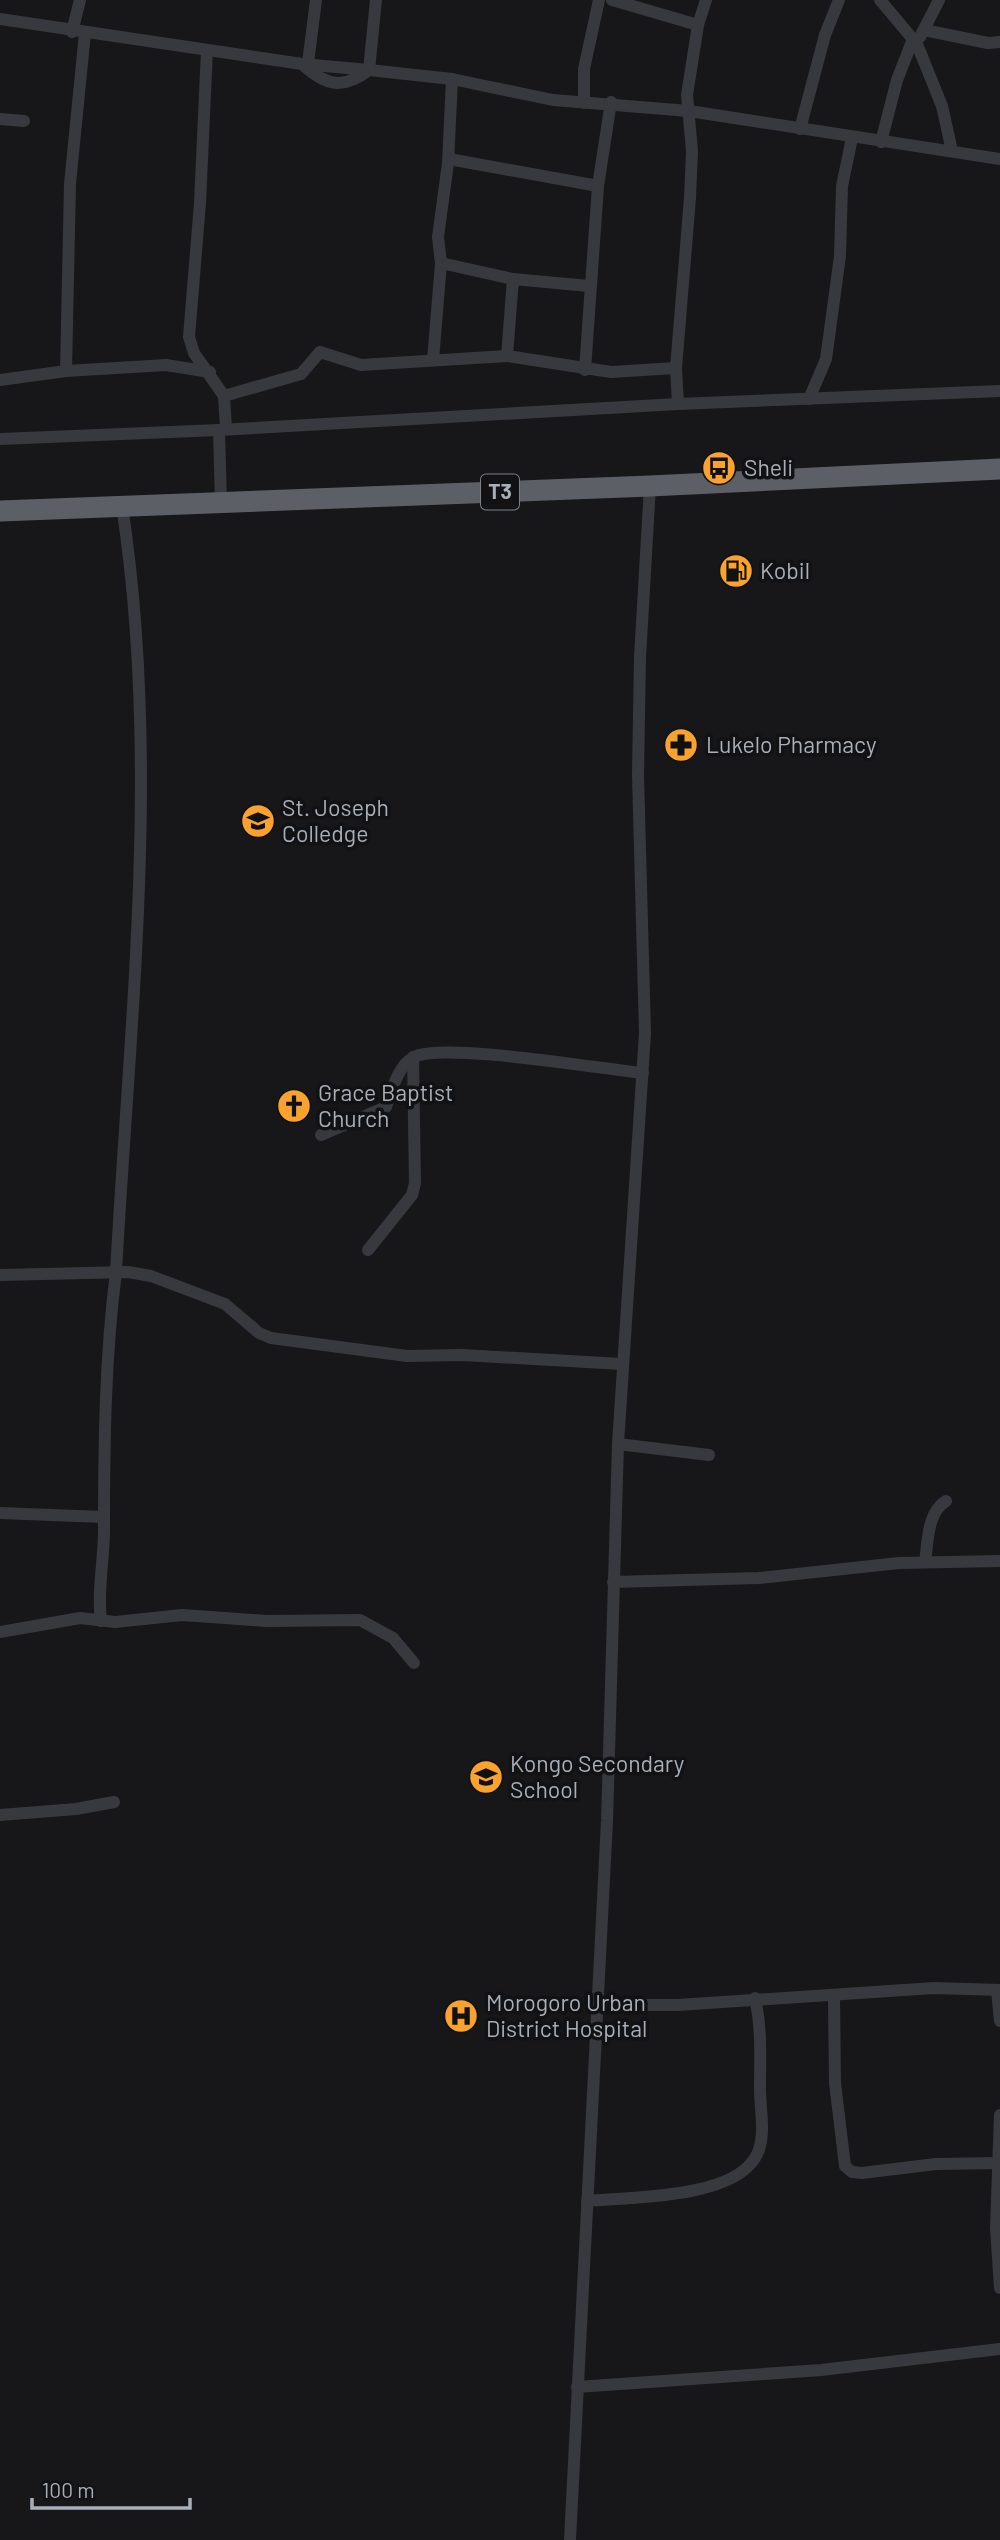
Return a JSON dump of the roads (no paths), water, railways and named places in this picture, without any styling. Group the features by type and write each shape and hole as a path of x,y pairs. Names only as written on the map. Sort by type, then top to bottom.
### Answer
{"highway":[{"name":"T3","path":"0,511 650,486 1000,469"}],"street":[{"path":"65,371 69,184 80,0"},
{"path":"305,64 316,0"},
{"path":"369,70 376,0"},
{"path":"584,103 584,69 599,0"},
{"path":"612,0 698,25"},
{"path":"678,404 676,368 692,151 687,94 698,25 706,0"},
{"path":"800,129 825,35 839,0"},
{"path":"880,0 915,42 942,106 953,151"},
{"path":"881,142 897,80 939,0"},
{"path":"0,19 78,33 305,64 335,84 353,82 369,70 452,79 584,103 611,102 689,111 1000,159"},
{"path":"924,30 988,43 1000,41"},
{"path":"207,50 200,215 189,337 194,354 210,372 224,396 220,504"},
{"path":"433,360 441,263 439,237 449,159 452,79"},
{"path":"585,370 598,186 611,102"},
{"path":"0,118 24,121"},
{"path":"809,400 826,359 840,256 842,186 852,138"},
{"path":"449,159 598,186"},
{"path":"441,263 513,279 589,286"},
{"path":"507,356 513,279"},
{"path":"224,396 301,374 320,352 361,365 507,356 611,372 676,368"},
{"path":"0,380 65,371 166,365 210,372"},
{"path":"0,439 678,404 1000,391"},
{"path":"570,2540 598,2005 618,1444 645,1033 638,775 640,657 650,486"},
{"path":"101,1621 98,1596 108,1333 116,1272 143,808 135,590 122,506"},
{"path":"321,1135 386,1107 402,1068 413,1057 454,1052 643,1073"},
{"path":"368,1250 412,1195 415,1183 413,1057"},
{"path":"0,1275 116,1272 151,1276 225,1304 260,1333 271,1338 407,1356 462,1355 622,1364"},
{"path":"618,1444 709,1455"},
{"path":"925,1562 930,1526 940,1504 946,1501"},
{"path":"0,1513 103,1517"},
{"path":"613,1582 759,1578 925,1562 1000,1561"},
{"path":"0,1632 80,1618 101,1621 182,1615 267,1620 360,1620 393,1638 414,1662"},
{"path":"0,1815 76,1809 114,1802"},
{"path":"598,2005 678,2005 755,1998 834,1997 934,1988 999,1990 1000,2021"},
{"path":"834,1997 837,2107 845,2166 852,2172 862,2174 936,2164 999,2163"},
{"path":"587,2201 682,2192 716,2185 739,2175 755,2159 761,2141 761,2037 755,1998"},
{"path":"1000,2115 996,2228 1000,2288"},
{"path":"577,2387 821,2371 1000,2349"}],"place":[{"name":"Sheli","path":"719,468"},
{"name":"Kobil","path":"736,571"},
{"name":"Lukelo Pharmacy","path":"681,745"},
{"name":"St. Joseph Colledge","path":"258,821"},
{"name":"Grace Baptist Church","path":"294,1106"},
{"name":"Kongo Secondary School","path":"486,1777"},
{"name":"Morogoro Urban District Hospital","path":"461,2016"}]}
